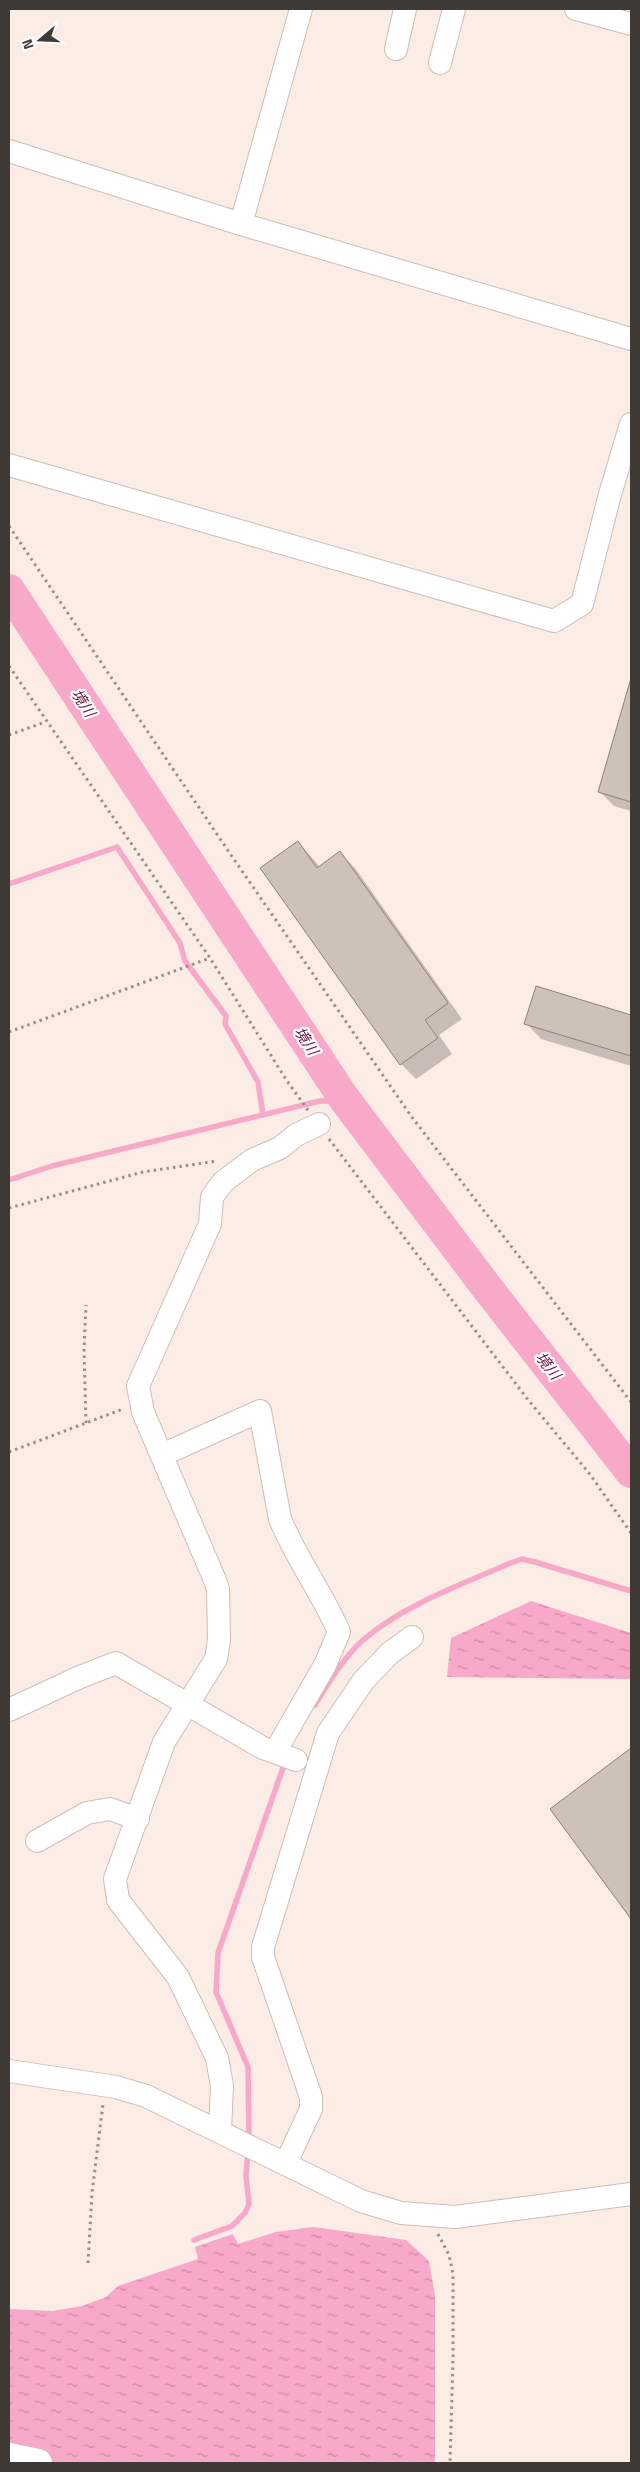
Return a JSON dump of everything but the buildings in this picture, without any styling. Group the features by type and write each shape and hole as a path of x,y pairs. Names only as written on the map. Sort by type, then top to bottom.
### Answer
{"main road":[{"path":"9,2457 38,2463"}],"street":[{"path":"241,224 301,9"},
{"path":"396,49 405,9"},
{"path":"440,63 454,9"},
{"path":"576,9 631,24"},
{"path":"9,150 241,224 631,340"},
{"path":"9,465 554,621 582,604 609,498 631,424"},
{"path":"220,2131 222,2086 217,2058 178,1977 118,1900 115,1879 164,1742 216,1659 219,1640 218,1589 140,1402 138,1386 210,1224 212,1197 223,1182 252,1160 280,1148 296,1135 318,1124"},
{"path":"162,1455 260,1411 280,1519 286,1534 330,1612 339,1632 324,1665 275,1752"},
{"path":"286,2163 311,2109 311,2097 263,1957 263,1947 328,1733 364,1680 390,1653 412,1637"},
{"path":"9,1710 80,1677 116,1663 263,1748 296,1760"},
{"path":"37,1841 87,1813 110,1809 138,1819"},
{"path":"9,2071 105,2085 146,2096 361,2200 401,2213 429,2217 490,2214 631,2194"}],"path":[{"path":"9,526 225,847 411,1116 631,1402"},
{"path":"9,666 45,722 210,958 287,1081 529,1401 589,1473 631,1533"},
{"path":"9,735 45,722"},
{"path":"9,1032 210,958"},
{"path":"9,1208 143,1172 205,1161 252,1160"},
{"path":"86,1305 84,1350 86,1423"},
{"path":"9,1452 140,1402"},
{"path":"88,2263 92,2194 105,2085"},
{"path":"429,2217 449,2255 452,2274 453,2358 450,2463"}],"water":[{"path":"531,1601 631,1633 631,1679 447,1677 451,1638"},
{"path":"314,2227 406,2240 429,2261 435,2296 435,2463 9,2463 9,2309 53,2311 82,2306 106,2297 118,2286 198,2259 195,2247 233,2234 238,2244 276,2232"}],"waterway":[{"name":"境川","path":"9,590 343,1097 485,1285 631,1472"},
{"path":"9,884 117,847 180,943 185,961 226,1016 225,1024 258,1082 263,1115"},
{"path":"9,1180 52,1166 320,1101 346,1101"},
{"path":"315,1705 349,1654 379,1627 416,1605 513,1562 522,1559 535,1562 631,1591"},
{"path":"249,2139 248,2067 216,1992 218,1953 285,1762"},
{"path":"194,2240 232,2226 245,2213 249,2204 246,2176 248,2151"}]}
